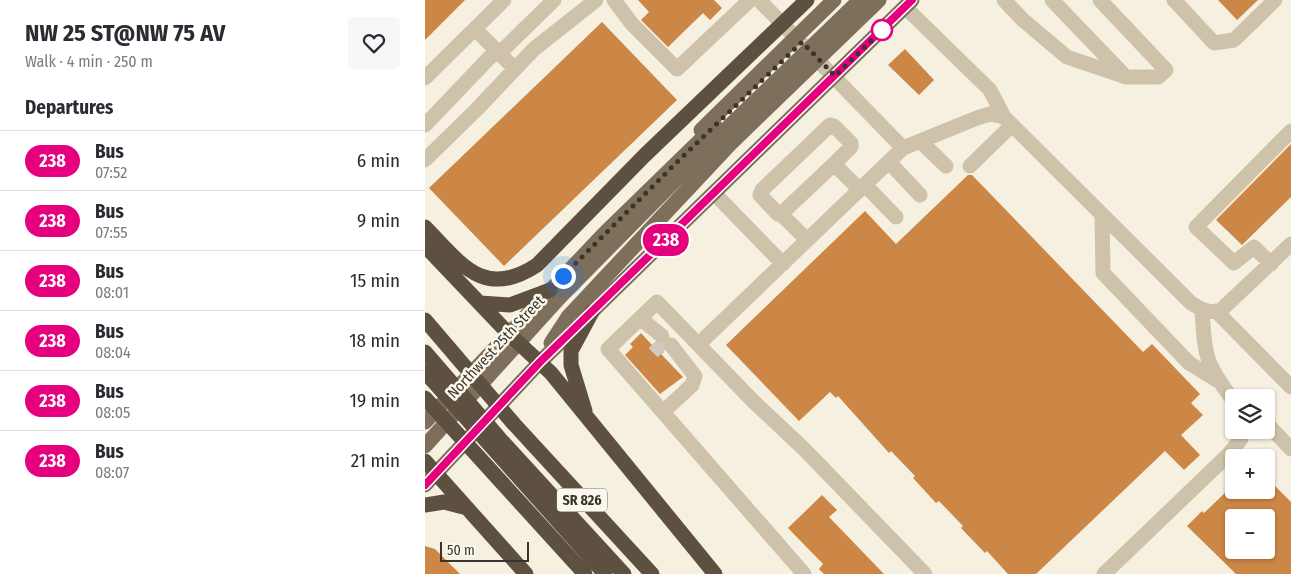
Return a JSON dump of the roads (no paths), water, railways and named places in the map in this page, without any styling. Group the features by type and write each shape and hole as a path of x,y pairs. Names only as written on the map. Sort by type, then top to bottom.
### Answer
{"highway":[{"path":"425,227 469,270 486,279 501,281 519,277 537,265 645,155 807,0"},
{"path":"425,246 508,333 540,362 715,574"},
{"path":"480,303 510,304 553,290"},
{"path":"587,418 571,365 571,351 592,312"},
{"name":"SR 826","path":"425,320 515,424 652,574"},
{"path":"425,352 431,372 496,444 605,574"},
{"name":"SR 826","path":"425,398 585,574"},
{"path":"496,444 624,574"},
{"path":"425,461 526,574"},
{"path":"425,505 444,502 467,508"}],"main road":[{"path":"425,446 622,206 834,0"},
{"name":"Northwest 25th Street","path":"425,420 667,172 845,0"},
{"path":"425,420 553,290 714,141 860,0"},
{"path":"540,362 567,317 730,144 879,0"},
{"path":"425,485 540,362 909,4"}],"street":[{"path":"425,78 504,0"},
{"path":"425,125 497,52 505,48 554,0"},
{"path":"425,160 533,49 596,0"},
{"path":"614,0 632,24 677,69 750,0"},
{"path":"759,0 802,42 903,148"},
{"path":"1004,0 1023,20 1067,57 1126,78 1158,77 1166,70 1100,0"},
{"path":"1052,0 1126,78"},
{"path":"1174,0 1214,44 1234,40 1275,0"},
{"path":"909,4 989,90 1008,122 1191,303 1209,311 1291,387"},
{"path":"475,29 515,69"},
{"path":"700,343 903,148 990,114 1008,122"},
{"path":"970,166 1008,122"},
{"path":"781,214 851,147 851,143 834,126 830,125 760,195 777,214 781,214 807,240"},
{"path":"1271,264 1254,247 1234,263 1196,227 1291,131"},
{"path":"920,141 946,166"},
{"path":"889,162 920,195"},
{"path":"833,164 896,218"},
{"path":"714,193 783,264"},
{"path":"1102,215 1103,274 1189,363 1218,381"},
{"path":"1209,311 1220,311 1291,244"},
{"path":"663,412 692,385 695,376 662,340 657,302 700,343 754,402 804,449 925,574"},
{"path":"1209,311 1205,347 1209,368 1225,390"},
{"path":"662,340 608,349 804,574"},
{"path":"1275,432 1291,449"},
{"path":"1104,574 1229,454 1241,439"}],"tunnel":[{"path":"654,343 663,352"}]}
